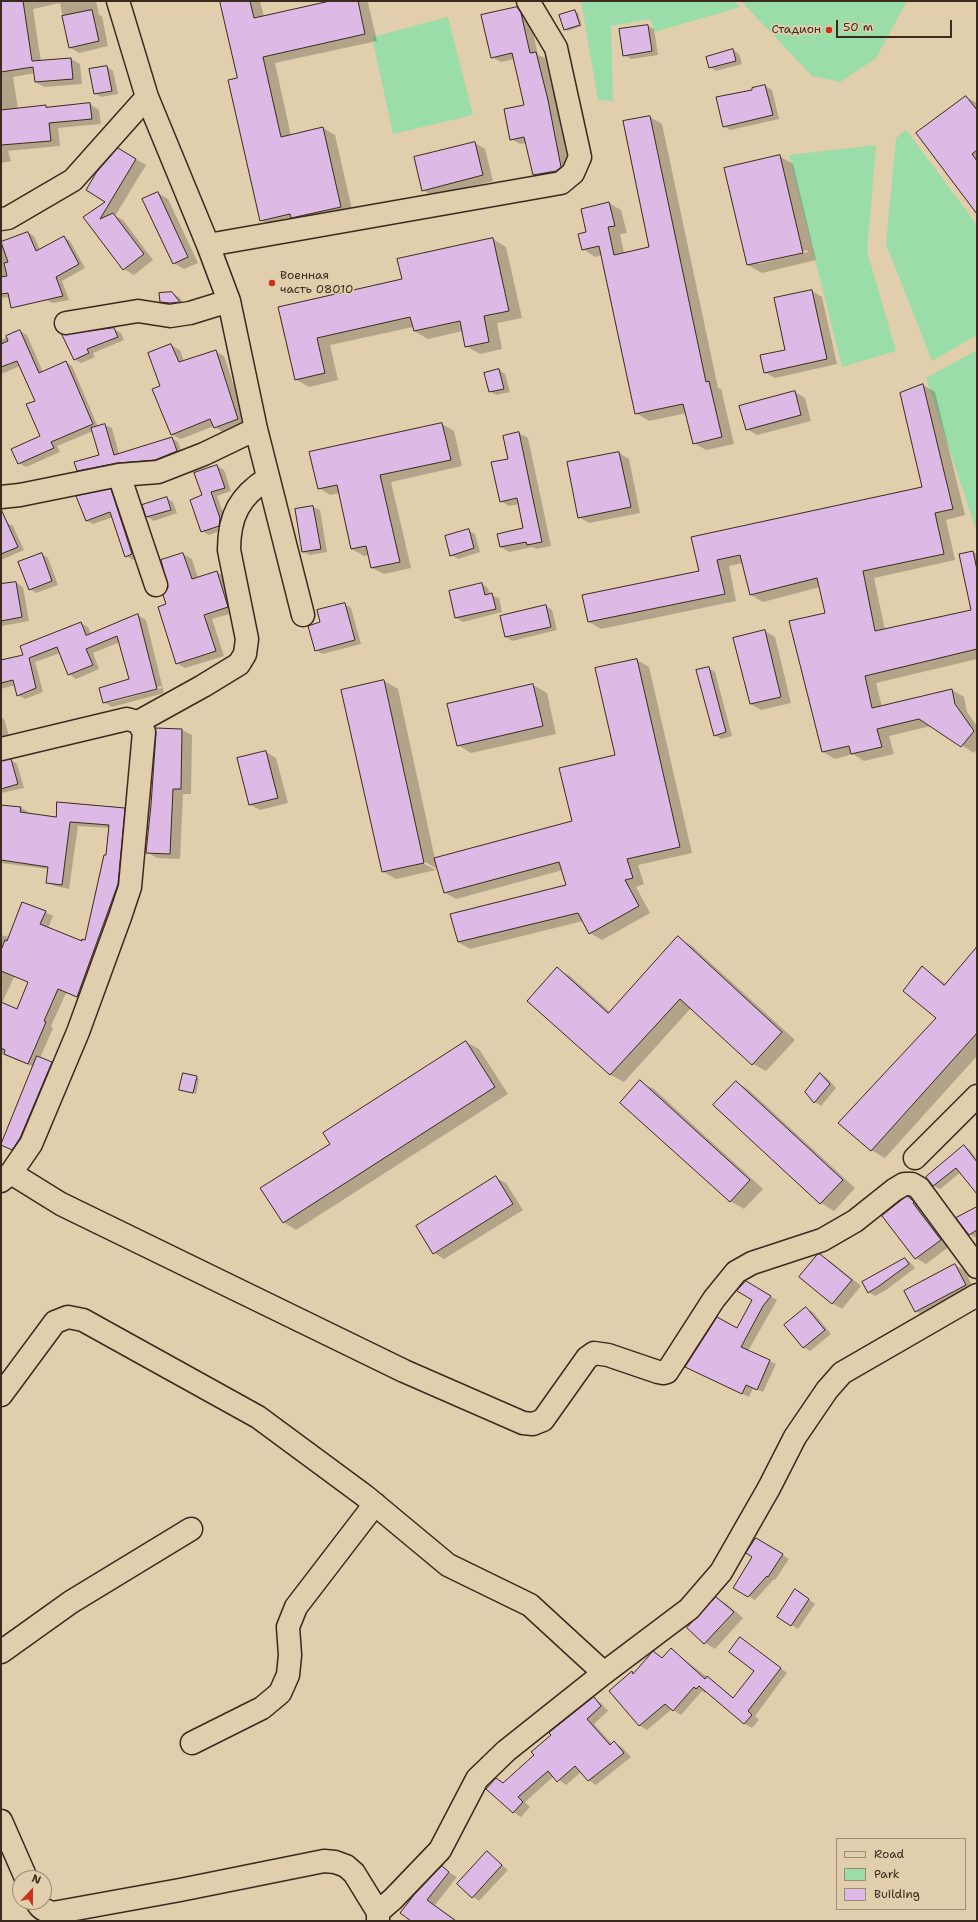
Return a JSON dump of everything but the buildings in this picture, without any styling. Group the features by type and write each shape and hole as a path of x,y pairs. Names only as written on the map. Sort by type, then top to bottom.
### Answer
{"street":[{"path":"118,1 147,97 208,245 229,301 256,429 303,615"},
{"path":"208,245 561,182 573,173 580,156 556,48 528,1"},
{"path":"1,219 8,218 73,180 147,97"},
{"path":"66,323 138,311 170,316 190,313 229,301"},
{"path":"1,497 20,495 119,475 158,472 204,454 256,429"},
{"path":"119,475 156,585"},
{"path":"1,749 126,719 138,722 204,686 239,664 245,654 247,639 229,550 229,536 234,514 241,500 255,486 268,478"},
{"path":"138,722 144,732 130,887 75,1039 31,1144 6,1177 404,1371 523,1423 533,1424 543,1420 587,1358 594,1353 608,1355 663,1374 667,1372 714,1299 736,1272 752,1263 822,1240 855,1221 894,1190 904,1184 912,1184 919,1188 977,1267"},
{"path":"915,1158 977,1096"},
{"path":"44,1910 53,1913 180,1890 324,1861 335,1862 346,1866 354,1873 378,1917 440,1850 477,1779 506,1751 604,1673 689,1609 721,1572 795,1437 826,1390 842,1373 977,1295"},
{"path":"1,1395 55,1322 68,1317 83,1320 258,1417 375,1504 448,1565 530,1605 604,1673"},
{"path":"192,1743 262,1708 280,1693 288,1676 290,1655 288,1627 296,1607 375,1504"},
{"path":"1,1652 71,1602 191,1529"},
{"path":"1,1821 22,1870"}],"green space":[{"path":"581,1 734,1 740,7 655,32 650,19 611,26 613,101 598,100"},
{"name":"Стадион","path":"741,1 907,1 876,58 840,82 812,76"},
{"path":"448,17 473,115 393,134 372,37"},
{"path":"906,130 977,225 977,335 932,361 886,244 896,138"},
{"path":"876,145 867,251 896,351 842,367 789,155"},
{"path":"977,350 977,533 926,378"}],"place":[{"name":"Стадион","path":"829,30"},
{"name":"Военная часть 08010","path":"272,283"}]}
